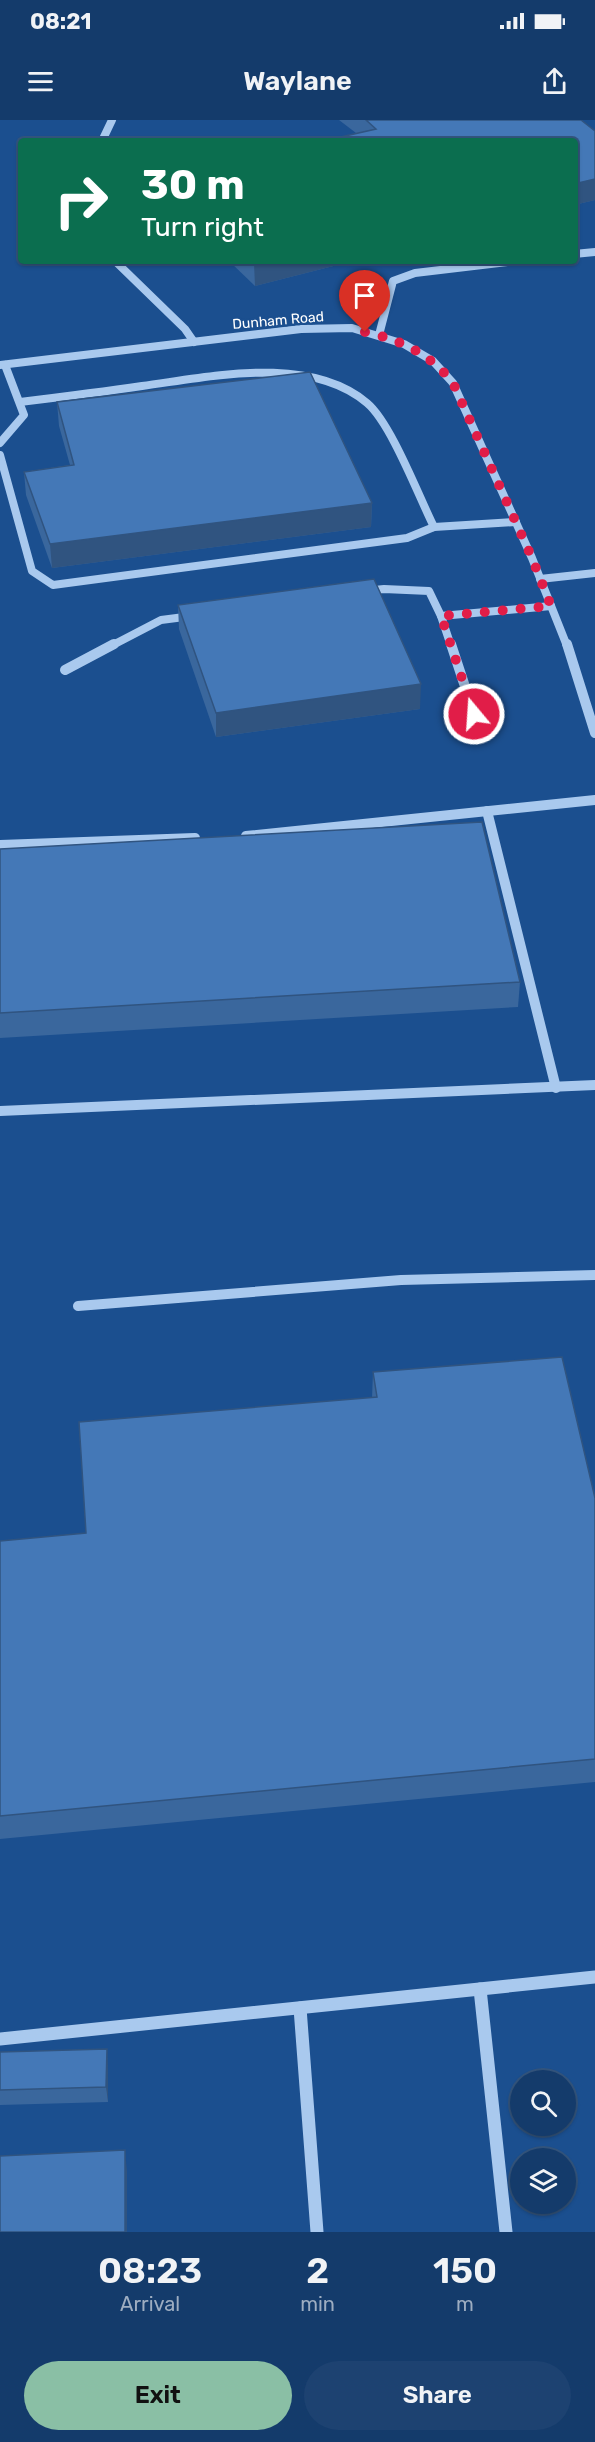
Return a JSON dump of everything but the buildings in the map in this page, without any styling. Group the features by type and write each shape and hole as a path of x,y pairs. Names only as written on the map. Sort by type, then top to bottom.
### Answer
{"street":[{"path":"103,138 112,120"},
{"path":"578,254 595,252"},
{"path":"118,264 185,329 194,342"},
{"path":"379,335 393,281 415,273 492,264"},
{"name":"Dunham Road","path":"2,365 301,329 352,328 379,335 416,350 443,370 453,383 516,522 575,665 595,733"},
{"path":"0,443 24,415 2,365"},
{"path":"20,402 235,374 288,374 336,386 369,404 385,428 434,527"},
{"path":"0,455 32,571 53,585 407,538 434,527 516,522"},
{"path":"540,579 595,573"},
{"path":"360,592 384,589 429,591 441,616 474,714"},
{"path":"441,616 551,606"},
{"path":"65,670 161,620 208,614"},
{"path":"237,836 595,800"},
{"path":"487,811 556,1088"},
{"path":"0,845 202,838"},
{"path":"0,1112 595,1085"},
{"path":"78,1306 304,1286 515,1274 595,1275"},
{"path":"0,2039 595,1977"},
{"path":"480,1989 506,2232"},
{"path":"300,2008 316,2232"}],"route":[{"path":"365,332 379,335 416,350 443,370 453,383 532,558 551,606 441,616 474,714"}]}
